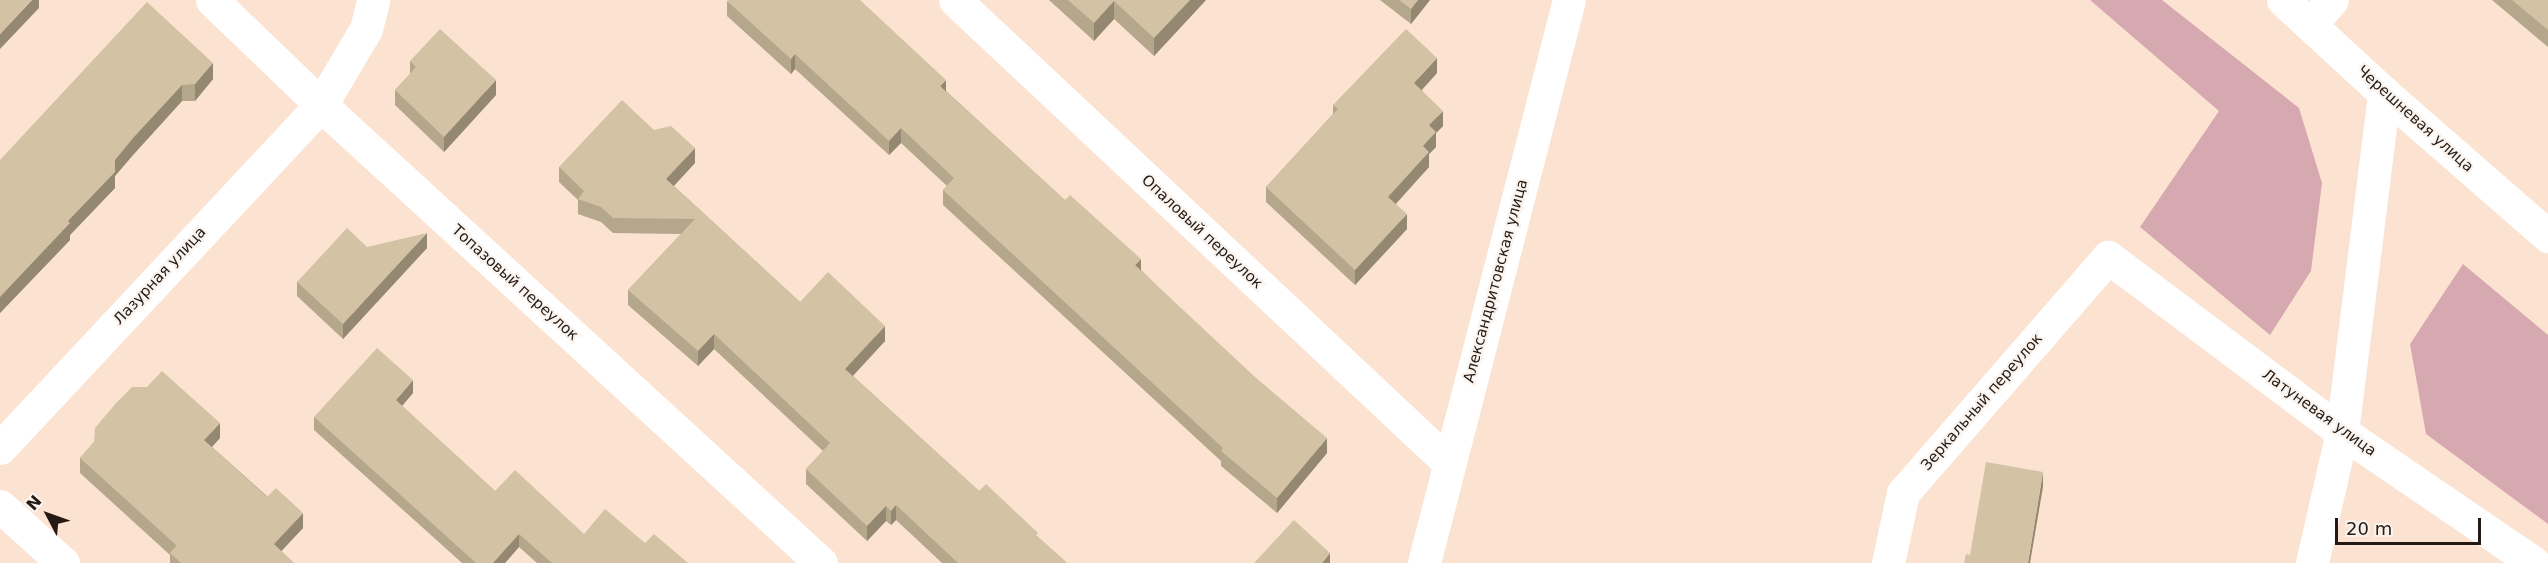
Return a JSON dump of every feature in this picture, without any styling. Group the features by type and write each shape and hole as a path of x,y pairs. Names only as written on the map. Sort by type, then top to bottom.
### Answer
{"street":[{"name":"Топазовый переулок","path":"212,0 321,105 821,563"},
{"name":"Лазурная улица","path":"0,448 321,105 366,28 373,0"},
{"name":"Опаловый переулок","path":"955,0 1449,463"},
{"name":"Александритовская улица","path":"1425,563 1569,0"},
{"name":"Черешневая улица","path":"2283,0 2384,93 2548,236"},
{"path":"2311,24 2332,0"},
{"path":"2312,563 2342,432 2384,93"},
{"name":"Латуневая улица","path":"2108,257 2342,432 2534,563"},
{"name":"Зеркальный переулок","path":"1888,563 1903,493 2108,257"},
{"path":"0,506 63,563"}],"shaded area":[{"path":"2090,0 2162,0 2299,108 2322,183 2311,271 2270,335 2140,227 2219,111"},
{"path":"2463,264 2548,335 2548,524 2426,434 2410,344"}],"building":[{"path":"0,0 32,0 0,34"},
{"path":"728,0 860,0 946,80 940,86 1065,200 1070,195 1141,259 1135,265 1255,377 1327,438 1277,498 1221,451 1223,448 943,190 954,178 901,128 889,141 795,54 791,59"},
{"path":"1068,0 1190,0 1154,38 1114,1 1094,23"},
{"path":"1399,0 1418,0 1411,9"},
{"path":"2512,0 2548,0 2548,30"},
{"path":"147,2 213,63 195,84 182,85 133,138 115,160 115,172 0,297 0,160"},
{"path":"440,29 496,80 444,137 395,90 416,67 410,61"},
{"path":"1406,29 1437,58 1414,83 1443,111 1429,125 1436,132 1423,146 1429,152 1388,197 1407,214 1355,270 1266,187 1338,109 1333,105"},
{"path":"622,100 654,130 671,126 695,148 666,179 800,302 828,272 885,326 845,369 979,491 986,484 1067,563 958,563 896,505 891,511 886,506 867,526 806,469 830,443 714,334 698,351 628,290 695,219 613,218 601,207 578,199 584,191 559,167"},
{"path":"347,228 367,247 427,233 343,324 297,282"},
{"path":"377,348 413,380 396,400 495,491 515,470 584,534 605,509 645,543 654,534 688,563 552,563 519,534 493,563 476,563 314,417"},
{"path":"162,371 220,423 204,440 267,497 276,488 303,513 274,544 294,563 181,563 170,553 176,546 175,544 80,458 94,442 95,428 117,402 132,387 147,387"},
{"path":"1986,462 2043,472 2028,563 1964,563 1966,554 1970,555"},
{"path":"1294,520 1330,553 1322,563 1254,563"}]}
